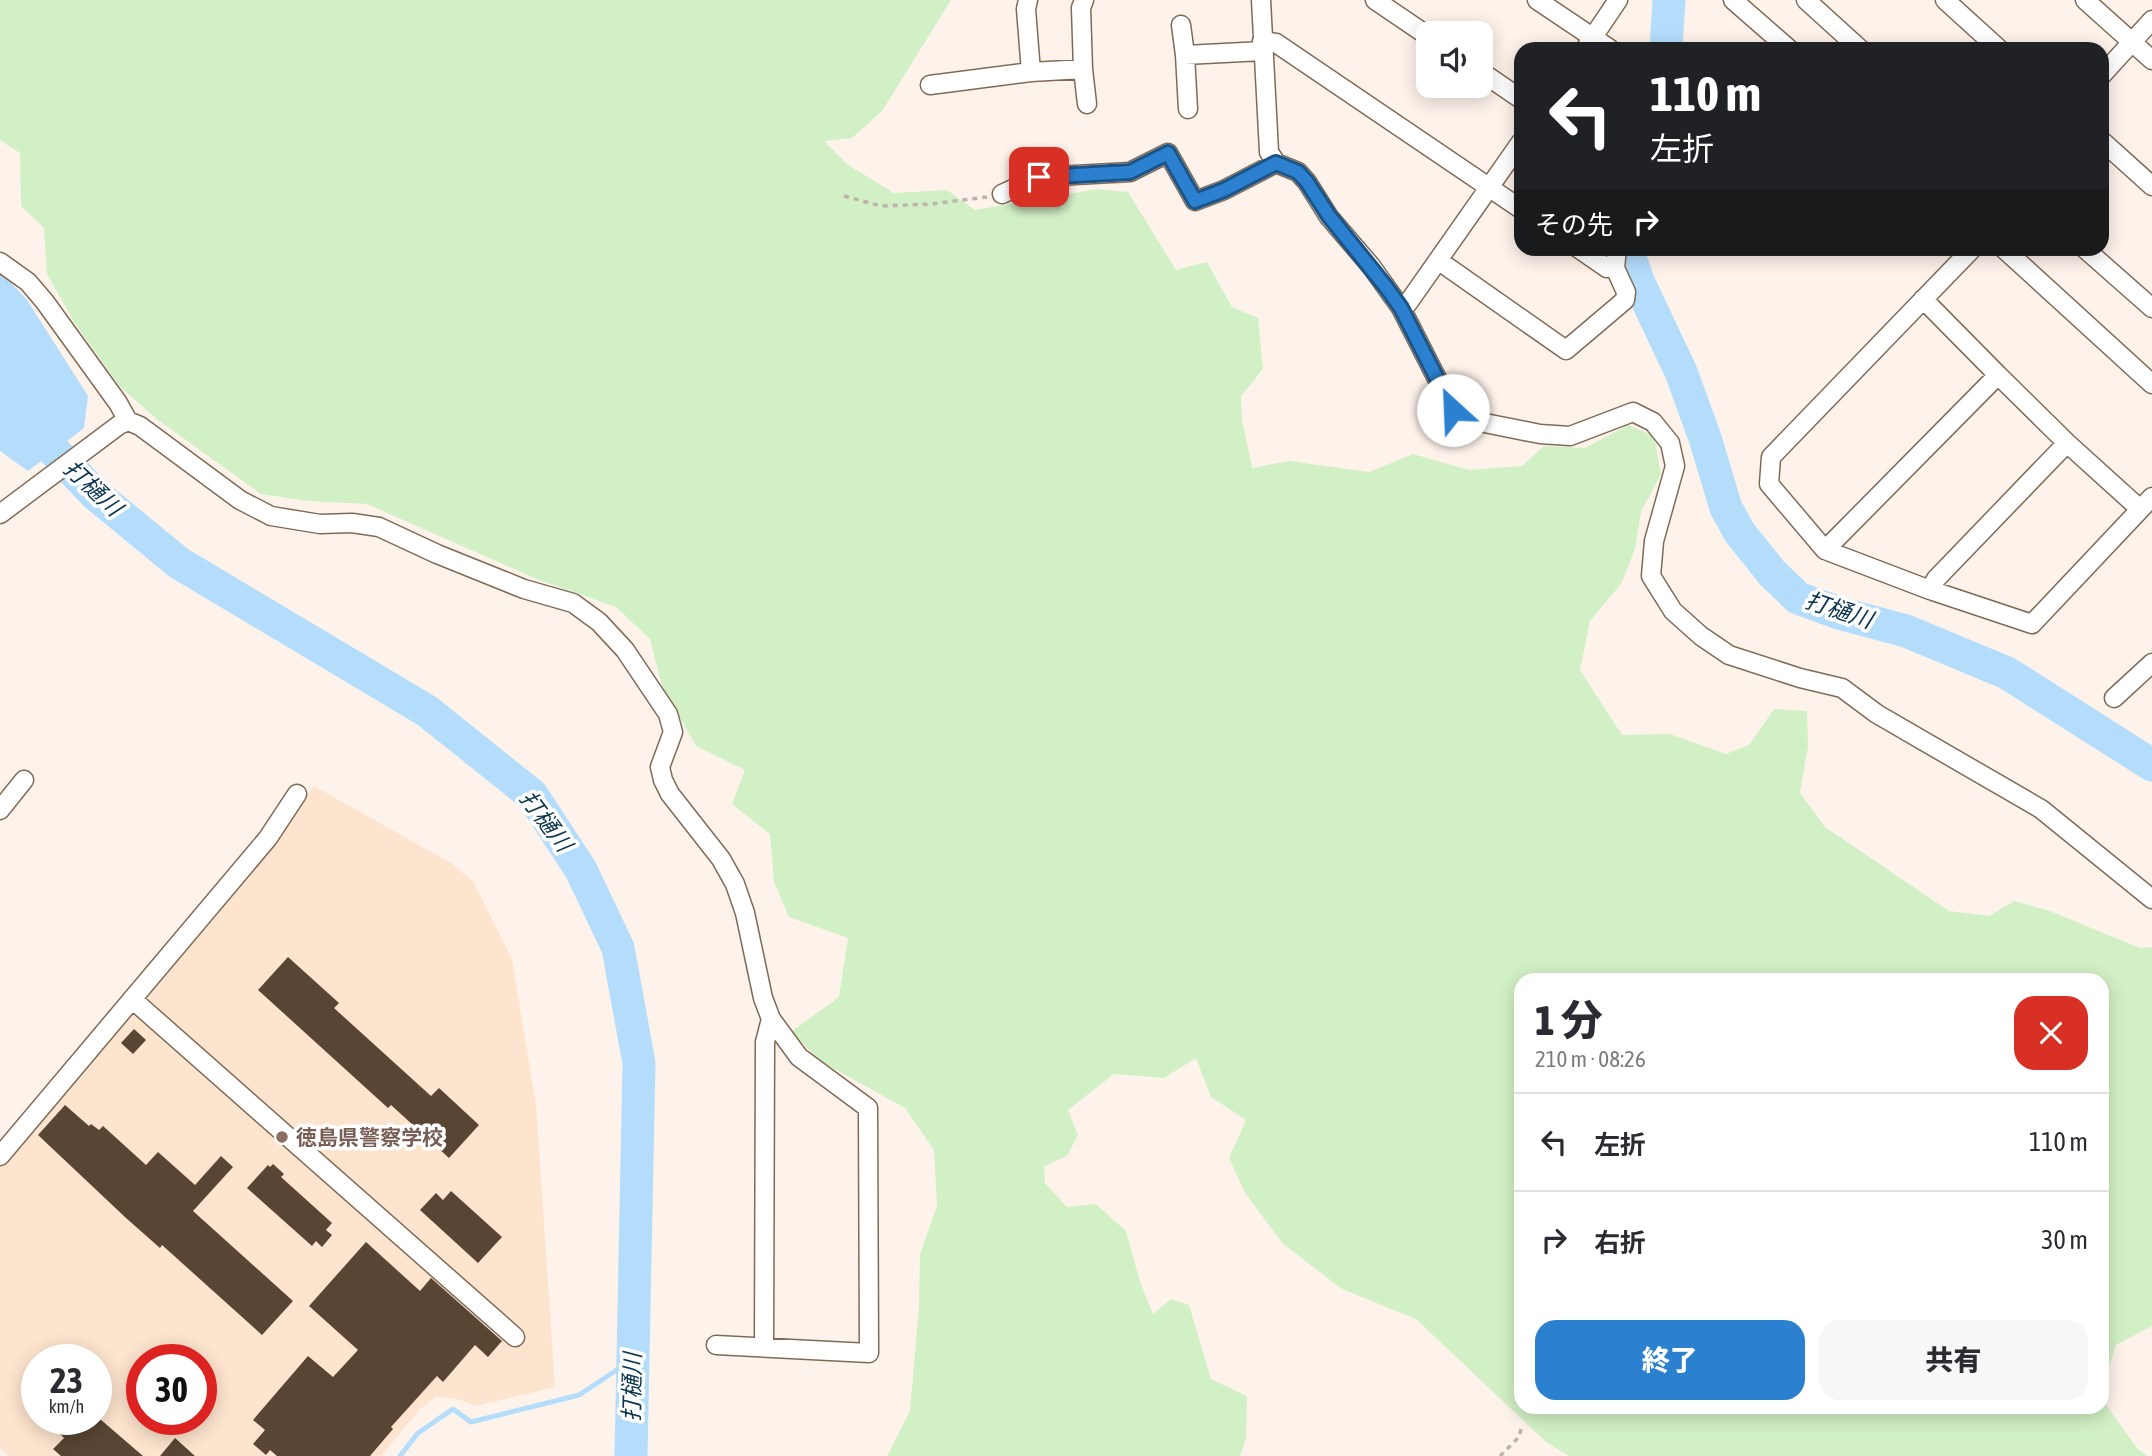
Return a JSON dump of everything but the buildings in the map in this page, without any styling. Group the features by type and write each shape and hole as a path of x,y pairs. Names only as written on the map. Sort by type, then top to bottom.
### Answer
{"street":[{"path":"1028,0 1026,9 1031,72"},
{"path":"1084,0 1081,8 1087,104"},
{"path":"1261,0 1269,152 1276,163 1298,172 1307,182 1329,216 1371,266 1401,308 1453,410 1465,419 1540,434 1570,436 1633,412 1653,422 1670,443 1675,466 1654,541 1651,576 1673,611 1701,636 1730,655 1800,678 1842,688 1877,713 2041,809 2152,899"},
{"path":"1375,0 1416,28"},
{"path":"1537,0 1588,42"},
{"path":"1590,42 1618,0"},
{"path":"1733,0 1778,42"},
{"path":"1806,0 1852,42"},
{"path":"1945,0 1991,42"},
{"path":"2085,0 2152,60"},
{"path":"2109,67 2152,20"},
{"path":"1181,25 1188,109"},
{"path":"1185,55 1276,43 1514,204"},
{"path":"930,85 1031,72 1083,69"},
{"path":"1493,80 1514,94"},
{"path":"2109,147 2152,186"},
{"path":"1401,308 1408,303 1439,261 1514,152"},
{"path":"1002,194 1039,177 1130,172 1168,153 1195,201 1224,190 1276,163"},
{"path":"1590,256 1607,268 1615,268"},
{"path":"1439,261 1566,350 1625,300 1626,292 1615,268 1616,256"},
{"path":"1923,299 2067,443 2146,503 2032,624 1930,590 1825,550 1769,484 1770,457 1923,299 1965,256"},
{"path":"2012,256 2152,384"},
{"path":"2093,256 2152,308"},
{"path":"0,262 28,282 118,403 128,421 140,426 240,500 271,516 320,524 352,523 379,527 524,589 573,603 599,622 625,650 668,715 673,732 660,767 663,780 670,794 721,859 735,884 745,913 763,998 771,1019 799,1057 869,1108 869,1353 716,1345"},
{"path":"1825,550 1998,375"},
{"path":"0,514 128,421"},
{"path":"1930,590 1936,579 2067,443"},
{"path":"2114,698 2152,663"},
{"path":"0,810 24,780"},
{"path":"0,1156 268,838 297,794"},
{"path":"132,999 515,1336"},
{"path":"764,1347 765,1042 771,1019"}],"path":[{"path":"844,196 881,206 931,204 1002,194"},
{"path":"1500,1456 1520,1437 1521,1429"}],"shaded area":[{"name":"徳島県警察学校","path":"314,786 451,863 473,881 512,959 536,1105 555,1387 476,1406 437,1396 420,1409 381,1456 9,1456 0,1448 0,1169 270,847"}],"green space":[{"path":"0,0 951,0 882,111 852,138 824,141 848,165 894,193 947,190 975,210 1097,189 1128,192 1176,270 1207,262 1232,307 1258,318 1263,369 1241,396 1242,420 1252,468 1289,461 1369,472 1413,454 1469,470 1522,466 1544,446 1585,448 1628,425 1654,436 1661,474 1641,512 1635,549 1621,584 1590,621 1580,670 1622,735 1670,734 1726,754 1749,745 1774,709 1807,711 1808,747 1800,793 1825,827 1949,911 1989,916 2014,901 2050,911 2140,948 2152,947 2152,1326 2116,1345 2109,1366 2109,973 1514,973 1514,1412 1416,1319 1342,1289 1283,1244 1245,1193 1229,1158 1246,1120 1211,1097 1196,1058 1164,1078 1114,1074 1068,1110 1078,1135 1067,1156 1044,1166 1045,1183 1067,1207 1096,1204 1126,1231 1140,1282 1153,1314 1171,1299 1189,1305 1211,1379 1247,1396 1246,1439 1240,1456 887,1456 910,1411 919,1306 920,1254 937,1206 934,1150 905,1108 822,1062 791,1032 839,997 848,938 789,917 774,882 770,834 732,804 745,770 696,746 662,686 650,639 616,607 539,580 367,504 308,501 261,494 158,420 120,387 74,322 47,274 44,228 21,206 20,153 0,140"},
{"path":"2109,1409 2136,1447 2147,1456 1569,1456 1546,1442 1516,1414 2109,1414"}],"water":[{"path":"0,271 27,300 88,396 84,428 28,471 0,451"}],"waterway":[{"name":"打樋川","path":"1666,42 1669,0"},
{"name":"打樋川","path":"1629,256 1638,281 1681,372 1726,508 1740,533 1772,573 1798,598 1839,613 1906,631 2007,673 2152,765"},
{"name":"打樋川","path":"0,394 95,494 179,563 427,711 532,795 581,870 618,948 639,1063 631,1456"},
{"path":"400,1456 418,1433 453,1409 471,1422 579,1395 632,1360"}],"place":[{"name":"徳島県警察学校","path":"282,1137"}],"route":[{"path":"1039,177 1130,172 1168,153 1195,201 1224,190 1276,163 1298,172 1401,308 1453,410"}]}
